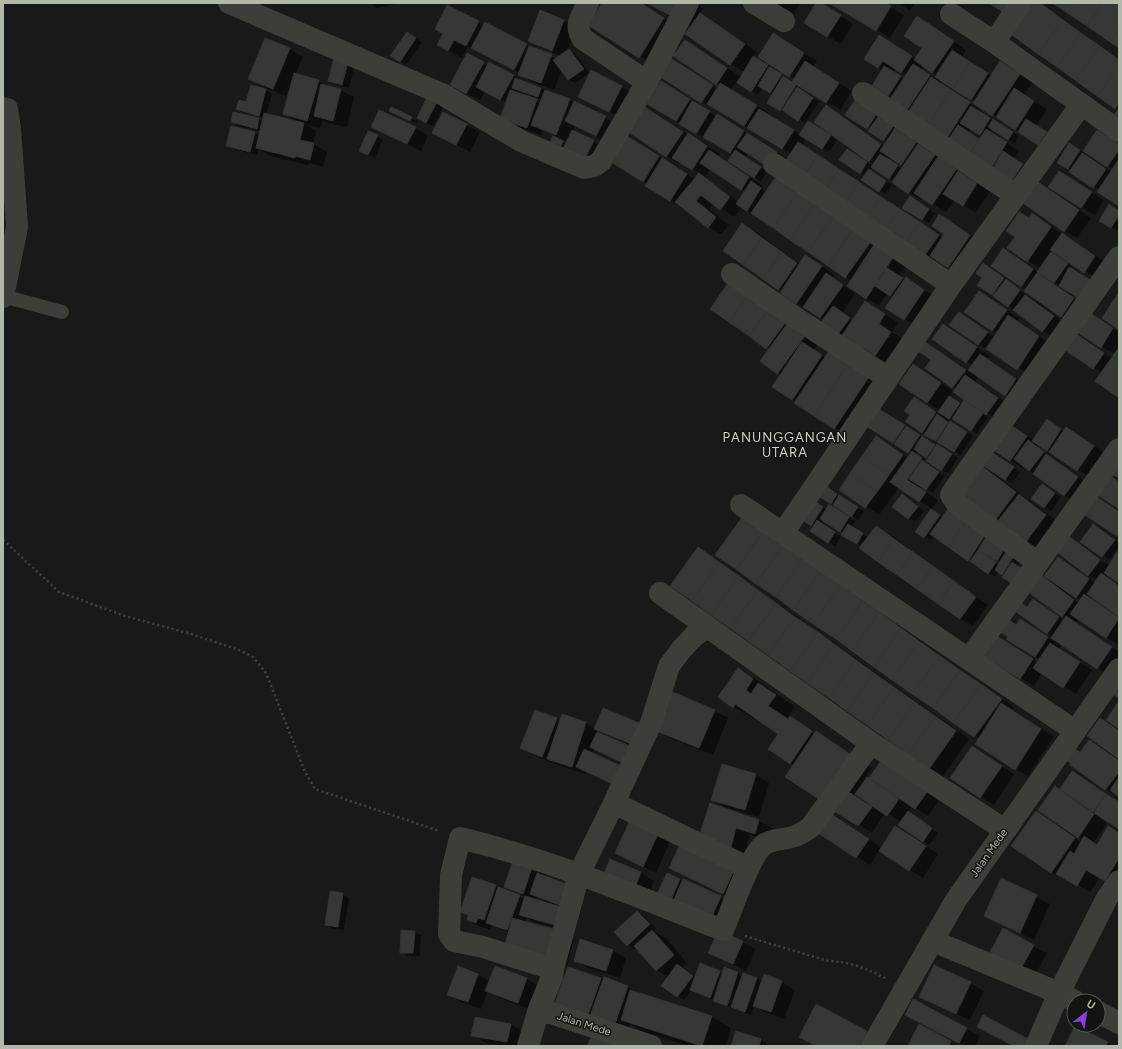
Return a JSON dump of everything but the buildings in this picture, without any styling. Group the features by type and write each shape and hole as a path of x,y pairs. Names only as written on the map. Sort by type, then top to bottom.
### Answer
{"street":[{"path":"229,3 442,94 521,141 584,168 594,166 601,160 647,82 688,3"},
{"path":"588,3 577,27 579,34 583,39 647,82"},
{"path":"754,3 784,21"},
{"path":"994,42 1021,3"},
{"path":"951,14 994,42 1119,131"},
{"path":"863,93 1014,196"},
{"path":"3,296 17,227 10,128 4,104"},
{"path":"783,534 951,285 1081,105"},
{"path":"774,164 951,285"},
{"path":"1037,562 957,504 951,495 1116,266"},
{"path":"732,274 888,378"},
{"path":"969,659 1119,449"},
{"path":"741,505 1075,731"},
{"path":"660,593 871,743 1005,830"},
{"path":"528,1046 552,977 579,874 651,723 669,666 694,636 708,627"},
{"name":"Jalan Mede","path":"872,1046 956,900 1119,669"},
{"path":"553,969 483,947 454,941 450,938 451,875 460,838 533,858 579,874 723,930 749,868 763,845 772,841 798,836 811,827 871,743"},
{"path":"614,803 749,868"},
{"path":"1069,993 1107,898 1119,881"},
{"path":"933,941 1066,997"},
{"path":"1036,1046 1066,999"},
{"name":"Jalan Mede","path":"540,1009 651,1046"},
{"path":"1106,1016 1119,1023"}],"lane":[{"path":"3,296 62,312"}],"path":[{"path":"3,540 59,592 125,616 188,633 239,650 253,657 266,672 305,772 315,789 460,838"},
{"path":"723,930 828,961 840,961 866,968 907,987"}],"district":[{"name":"PANUNGGANGAN UTARA","path":"785,444"}]}
